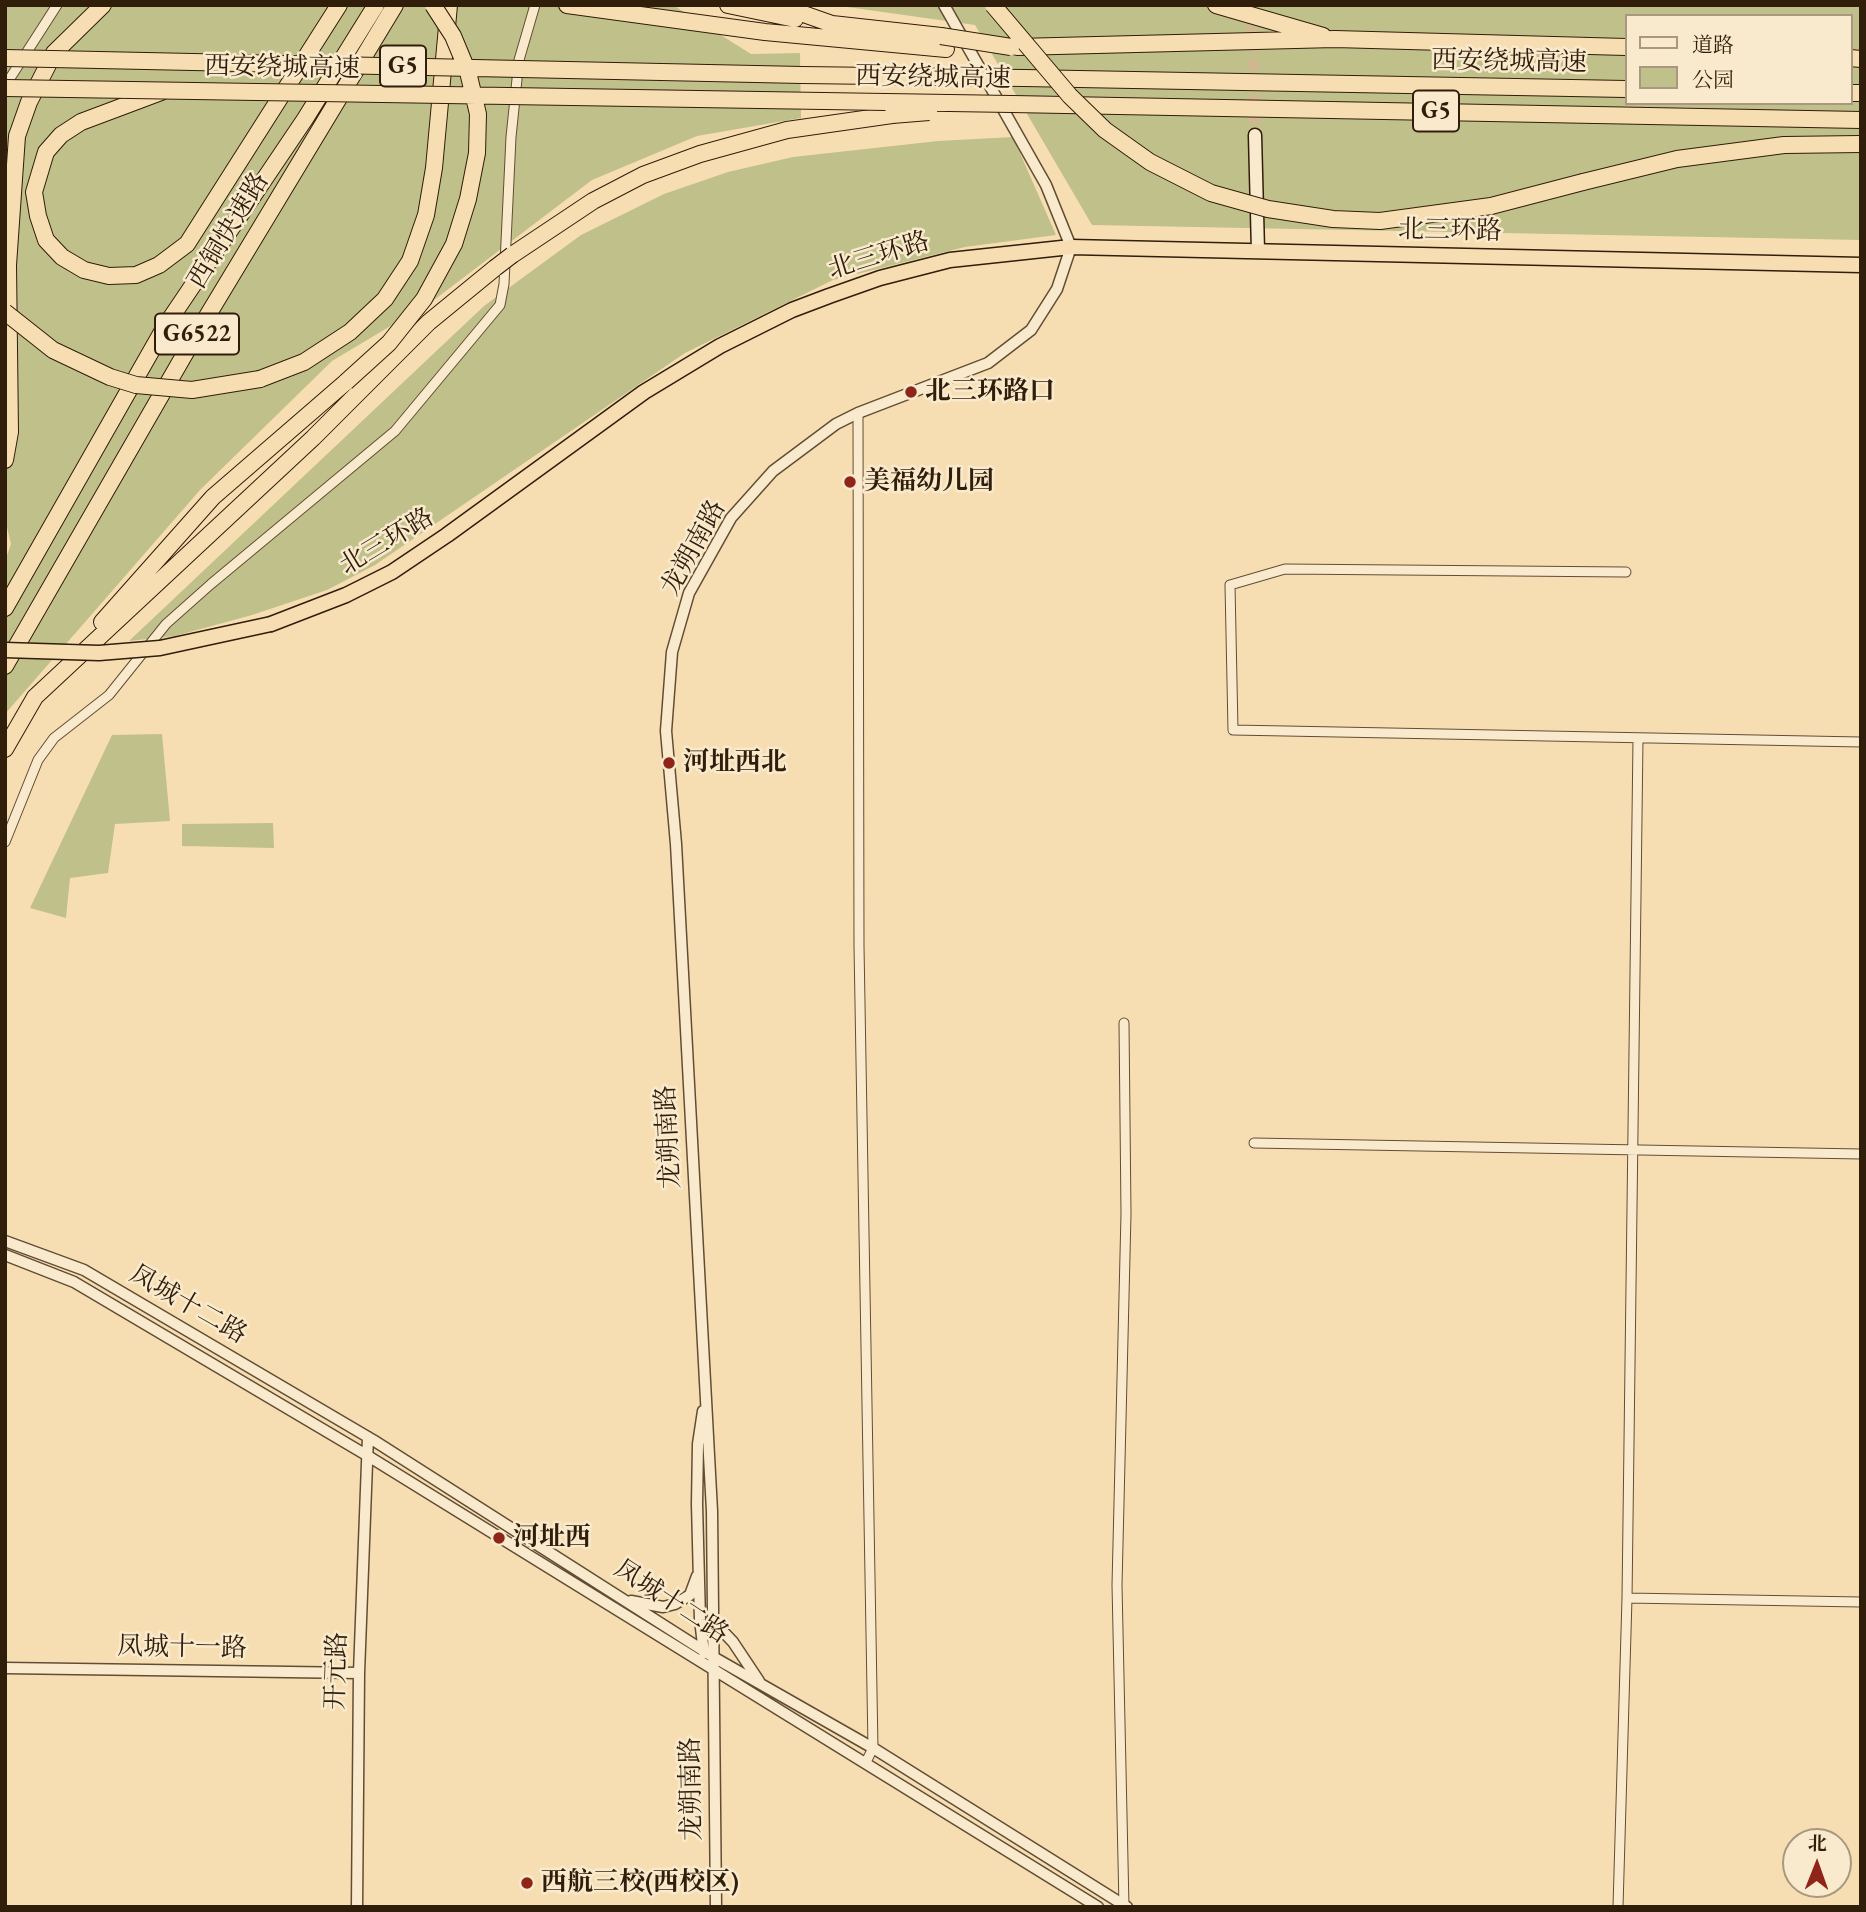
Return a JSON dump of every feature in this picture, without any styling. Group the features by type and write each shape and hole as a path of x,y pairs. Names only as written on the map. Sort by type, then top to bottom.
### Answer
{"highway":[{"path":"5,460 10,432 8,265 17,136 29,102 54,53 103,5"},
{"path":"164,91 81,122 61,135 46,152 34,192 38,216 46,240 62,257 84,270 109,276 136,275 159,265 187,244 339,5"},
{"name":"西铜快速路","path":"5,608 166,325 305,120 376,5"},
{"name":"西铜快速路","path":"5,666 201,327 395,5"},
{"path":"5,749 35,696 213,497 389,343 424,299 454,244 468,199 477,153 478,114 468,72 453,36 433,5"},
{"path":"5,312 54,350 100,372 136,385 192,390 260,379 304,362 350,332 385,299 410,261 426,215 434,168 449,5"},
{"path":"728,5 755,13 944,43"},
{"path":"778,5 832,24"},
{"path":"993,5 1070,96 1105,130 1150,162 1211,192 1268,209 1334,219 1380,221 1491,206 1677,159 1784,145 1861,144"},
{"path":"1216,5 1335,39"},
{"path":"575,7 765,32 1012,47 1335,39 1624,47"},
{"name":"西安绕城高速","path":"5,58 1624,89"},
{"name":"西安绕城高速","path":"5,87 1861,120"},
{"path":"35,696 313,438 429,322 512,254 593,201 643,175 700,154 787,130 892,115 1012,104"},
{"name":"北三环路","path":"5,650 99,653 160,648 271,624 346,595 392,572 644,392 720,345 792,310 880,278 950,260 1070,247 1861,265"}],"main road":[{"path":"1255,135 1258,251"}],"street":[{"path":"5,87 57,5"},
{"path":"5,842 38,760 54,738 109,695 166,624 396,432 499,304 504,284 511,138 519,60 535,5"},
{"path":"944,5 1046,185 1070,247"},
{"name":"龙朔南路","path":"716,1907 715,1658 710,1436 705,1401 676,844 666,731 672,652 689,593 731,518 774,471 836,424 988,363 1031,330 1057,289 1070,247"},
{"path":"858,413 859,933 873,1748 866,1762"},
{"path":"1626,572 1285,569 1230,585 1233,730 1861,742"},
{"path":"1618,1907 1627,1598 1638,739"},
{"path":"1124,1023 1126,1214 1117,1585 1125,1906"},
{"path":"1254,1143 1861,1154"},
{"name":"凤城十二路","path":"5,1241 85,1270 368,1437 715,1658 873,1748 1125,1906"},
{"name":"凤城十二路","path":"5,1255 75,1282 368,1456 1098,1907"},
{"name":"龙朔南路","path":"705,1401 698,1444 699,1570 702,1648 714,1671"},
{"name":"开元路","path":"357,1907 359,1673 368,1437"},
{"path":"626,1600 663,1607 675,1604 690,1595 699,1570"},
{"path":"1627,1598 1861,1602"},
{"path":"714,1622 733,1642 761,1684"},
{"name":"凤城十一路","path":"5,1668 359,1673"}],"green space":[{"path":"5,5 673,5 751,54 800,53 801,118 697,136 592,180 434,300 332,361 200,490 5,714 5,561 11,544 5,519"},
{"path":"833,5 1861,5 1861,240 1092,225 975,25"},
{"path":"1013,137 1056,235 965,247 833,280 685,353 375,565 327,590 252,615 175,636 129,641 484,306 581,235 664,194 728,172 793,157 938,141"},
{"path":"162,734 170,821 115,824 108,873 70,878 66,918 30,908 112,735"},
{"path":"273,823 274,848 182,846 182,824"}],"tunnel":[{"path":"1252,5 1255,135"}],"place":[{"name":"北三环路口","path":"911,392"},
{"name":"美福幼儿园","path":"850,482"},
{"name":"河址西北","path":"669,763"},
{"name":"河址西","path":"499,1538"},
{"name":"西航三校(西校区)","path":"527,1883"}]}
